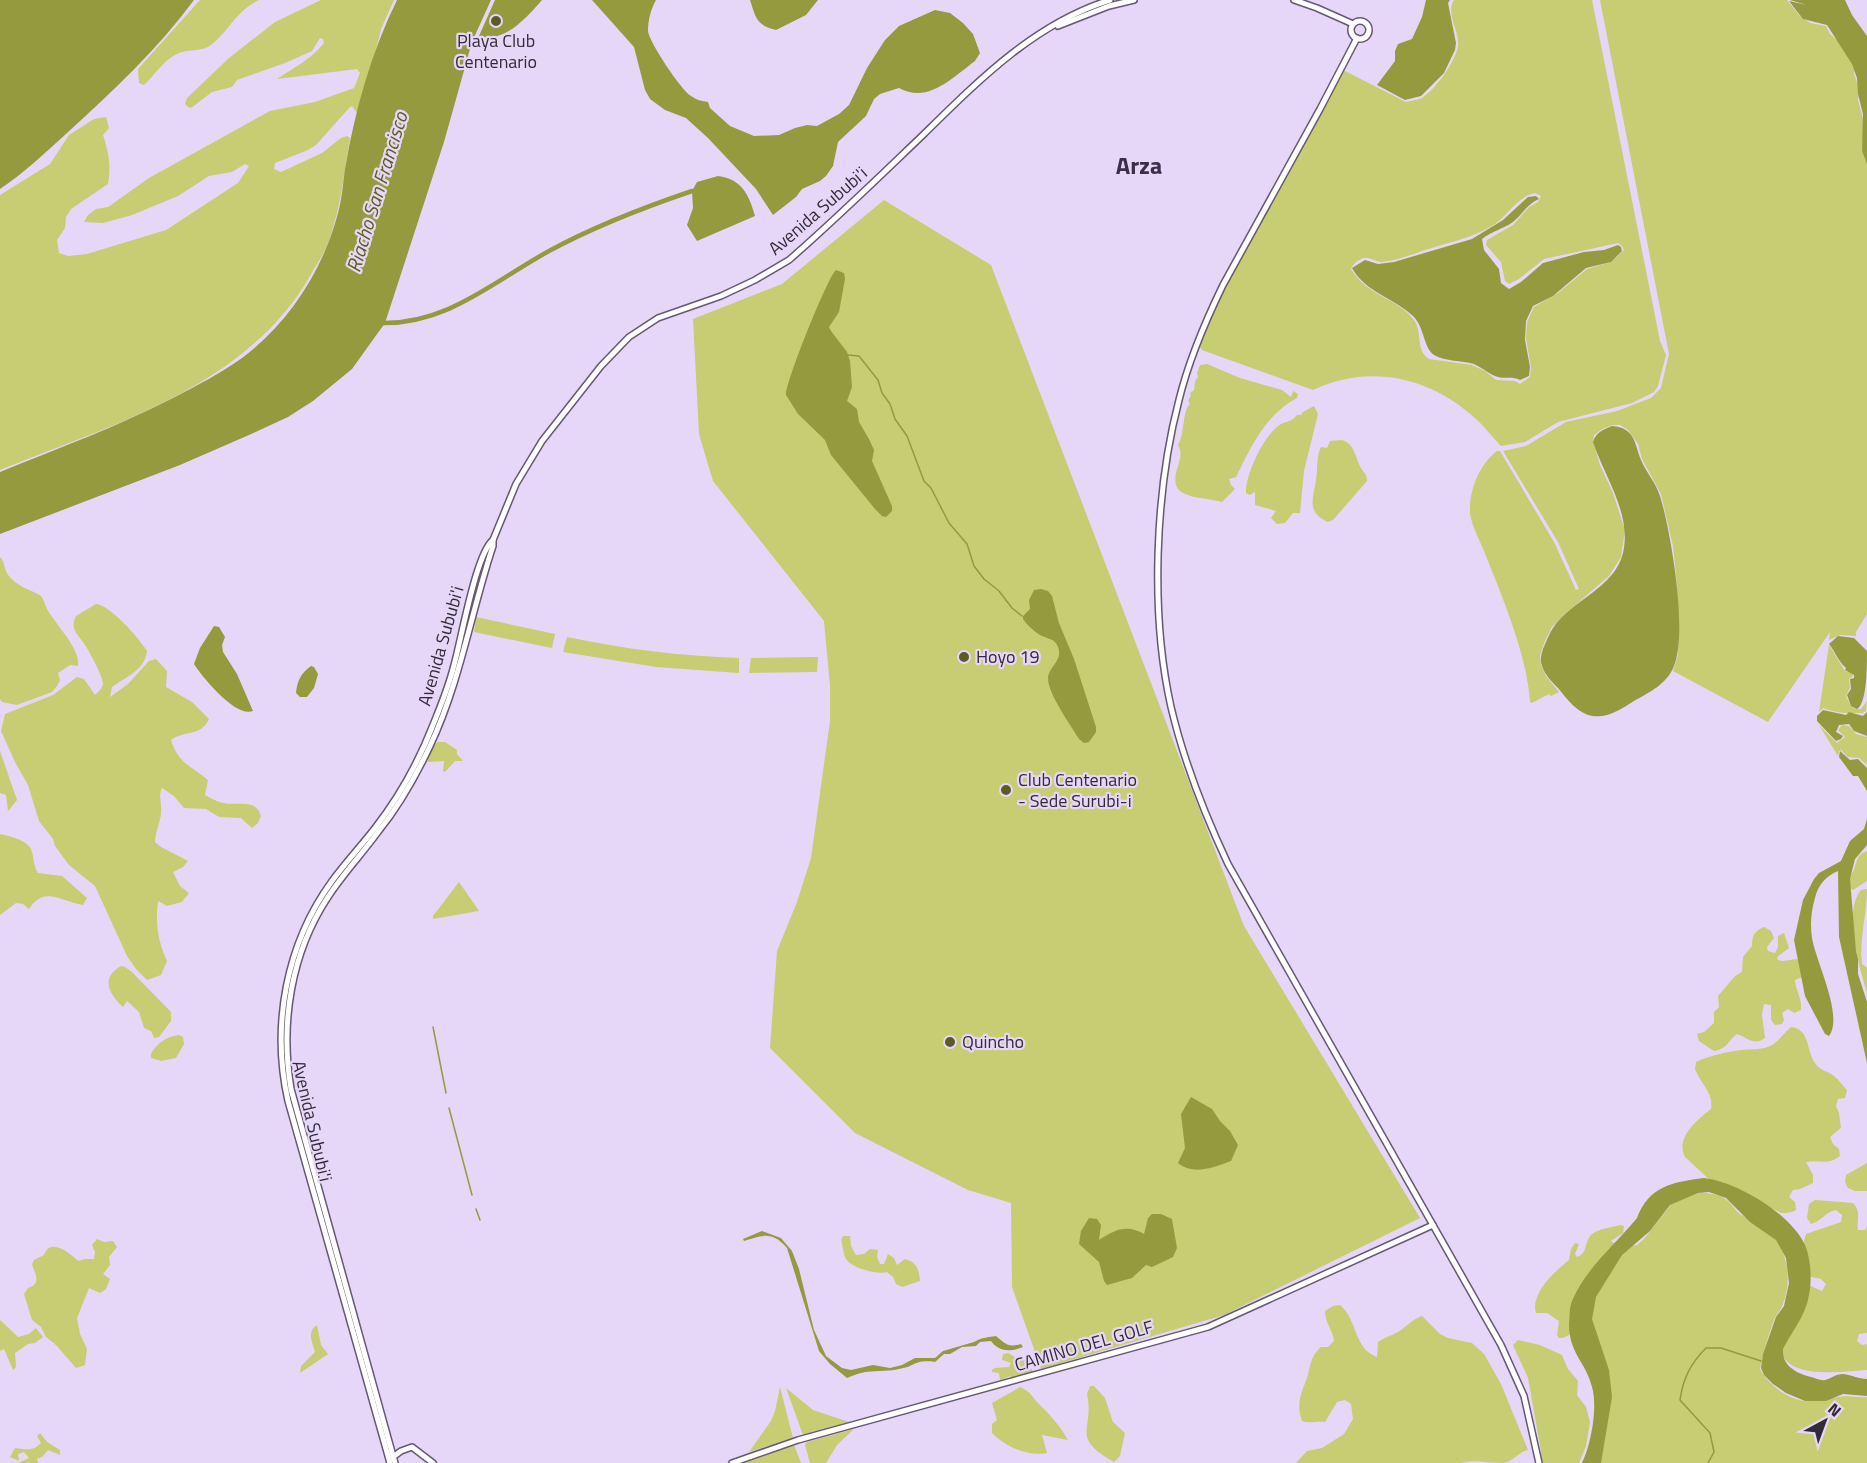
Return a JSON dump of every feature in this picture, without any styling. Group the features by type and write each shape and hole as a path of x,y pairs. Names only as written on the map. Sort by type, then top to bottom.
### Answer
{"street":[{"name":"Avenida Sububi'i","path":"392,1461 286,1090 282,1056 283,1006 294,957 314,910 332,881 392,804 426,742 449,682 479,568 516,484 542,441 601,366 629,338 658,318 721,296 789,260 984,76 1022,46 1053,26 1073,14 1110,0"},
{"name":"Avenida Sububi'i","path":"1053,26 1056,27 1109,6 1134,0"},
{"path":"1294,0 1353,24"},
{"path":"1361,20 1366,23 1369,28 1367,36 1362,39 1357,38 1351,32 1353,24 1361,20"},
{"path":"1357,38 1320,110 1223,285 1212,308 1179,399 1162,499 1158,549 1160,616 1166,677 1171,706 1190,772 1214,834 1234,874 1501,1345 1524,1396 1539,1463"},
{"name":"CAMINO DEL GOLF","path":"732,1463 798,1440 1208,1327 1433,1225"},
{"path":"392,1461 401,1451 412,1447 433,1463"}],"shaded area":[{"path":"200,0 259,0 244,10 211,45 174,56 164,63 144,85 139,83 138,69"},
{"path":"321,0 394,0 381,29 364,99 357,113 352,106 350,107 316,145 275,163 274,169 281,172 322,153 341,138 347,136 350,138 333,228 325,250 310,276 283,314 250,347 213,374 173,398 130,418 0,470 0,195 50,164 69,135 94,119 106,117 109,128 103,135 109,160 108,184 71,209 66,217 65,228 57,240 59,253 68,256 87,254 166,230 238,183 249,166 245,164 232,172 209,176 178,196 132,215 103,223 84,222 88,215 96,209 108,207 149,178 270,111 315,102 354,88 360,73 357,69 277,79 313,54 324,43 320,38 312,51 237,80 232,87 212,92 191,108 185,104 187,98 229,58 275,22"},
{"path":"1454,0 1592,0 1660,341 1666,355 1658,386 1654,392 1632,403 1558,422 1525,442 1501,446 1479,422 1458,405 1419,384 1377,376 1356,377 1313,390 1202,350 1200,347 1213,310 1343,70 1406,102 1420,99 1438,83 1449,68 1456,52 1458,40 1452,17","holes":["1535,193 1541,196 1538,202 1529,207 1513,225 1487,240 1486,245 1501,262 1505,281 1509,284 1544,259 1618,243 1624,250 1611,262 1587,269 1558,293 1534,307 1527,322 1526,339 1531,367 1530,377 1520,384 1515,381 1496,380 1485,371 1472,365 1429,359 1420,346 1417,325 1408,313 1365,285 1351,269 1360,259 1389,261 1473,235 1495,224 1523,198"]},
{"path":"1600,0 1787,0 1800,16 1810,23 1826,26 1856,68 1854,73 1864,123 1862,151 1867,162 1867,614 1856,636 1840,635 1829,640 1830,632 1768,722 1673,671 1678,655 1679,626 1673,546 1661,494 1642,459 1638,444 1628,430 1620,425 1613,425 1594,435 1593,441 1600,465 1613,493 1625,530 1621,557 1609,576 1552,627 1540,655 1546,676 1559,692 1551,696 1549,694 1530,702 1519,646 1500,590 1471,519 1471,496 1476,479 1485,463 1497,451 1500,451 1554,542 1576,590 1579,589 1558,542 1503,451 1526,446 1566,422 1617,411 1651,398 1661,388 1669,354"},
{"name":"Club Centenario - Sede Surubi-i","path":"884,200 991,265 1244,926 1420,1218 1224,1315 1041,1369 1012,1287 1011,1203 968,1190 855,1133 770,1048 777,951 797,902 811,858 830,721 830,686 824,621 713,481 699,434 693,319 782,284"},
{"path":"1207,364 1240,378 1282,390 1291,397 1293,391 1298,394 1297,398 1276,413 1260,433 1236,477 1229,479 1235,489 1222,502 1183,493 1179,490 1175,480 1180,460 1178,445 1187,407 1190,404 1188,400 1190,393 1194,390 1200,365"},
{"path":"1314,406 1318,414 1304,471 1300,513 1293,513 1285,523 1277,524 1271,518 1276,511 1255,505 1255,492 1250,495 1246,493 1252,466 1275,429"},
{"path":"1342,440 1352,448 1367,481 1333,520 1328,522 1316,514 1313,504 1318,455 1321,447 1327,448 1330,441"},
{"path":"0,557 12,579 41,596 47,609 72,644 78,659 78,666 70,665 58,673 60,680 52,692 17,705 2,702 0,699"},
{"path":"96,604 116,616 138,638 147,651 139,668 112,687 110,697 128,684 149,661 156,659 167,671 166,687 192,702 209,719 206,725 197,731 171,740 177,754 208,780 205,795 223,803 251,805 259,810 261,816 252,828 241,818 219,817 206,809 184,808 174,796 162,788 161,816 155,842 188,861 183,867 173,872 180,886 189,893 182,902 167,906 158,901 158,932 167,961 161,975 147,980 127,956 95,886 69,865 39,821 28,785 1,731 5,714 53,695 77,677 84,679 95,695 101,689 103,681 99,671 74,629 76,616"},
{"path":"476,617 555,634 552,648 474,632"},
{"path":"567,637 653,651 739,658 739,673 656,667 563,652"},
{"path":"1829,645 1845,671 1852,673 1853,676 1849,679 1850,688 1846,696 1850,704 1855,709 1861,709 1867,701 1866,711 1863,713 1839,712 1823,708 1819,712"},
{"path":"818,657 817,672 749,673 751,658"},
{"path":"1819,725 1837,743 1845,737 1838,730 1842,725 1849,726 1856,734 1867,737 1867,765 1859,758 1848,757 1841,750 1838,756"},
{"path":"438,742 445,742 457,750 457,754 463,761 455,761 445,772 443,771 444,761 428,762 428,750"},
{"path":"0,751 17,800 8,811 6,795 0,793"},
{"path":"0,834 26,843 31,849 38,873 62,876 87,898 83,905 47,896 35,902 29,909 23,904 16,903 0,915"},
{"path":"1867,851 1867,881 1853,890 1846,885 1859,857"},
{"path":"459,882 479,911 433,919 433,916"},
{"path":"1867,889 1861,955 1862,964 1867,968 1867,993 1854,940 1853,912 1861,890"},
{"path":"1764,927 1771,931 1774,938 1767,947 1768,951 1775,953 1778,947 1778,936 1784,933 1789,948 1777,957 1778,960 1797,959 1800,962 1802,977 1795,980 1801,1010 1794,1013 1788,1009 1782,1013 1784,1020 1782,1024 1775,1025 1771,1020 1771,1005 1764,1004 1762,1015 1765,1038 1754,1041 1737,1034 1725,1046 1714,1051 1699,1041 1697,1034 1704,1032 1714,1023 1714,1012 1719,1007 1718,996 1735,976 1742,972 1743,957 1752,946 1754,934"},
{"path":"121,966 132,972 171,1012 171,1021 159,1037 154,1038 151,1031 144,1028 139,1012 127,1001 123,1007 114,997 109,986 110,976"},
{"path":"1791,1027 1805,1036 1817,1066 1834,1076 1847,1090 1845,1098 1838,1099 1836,1106 1841,1128 1830,1137 1839,1149 1840,1156 1827,1162 1806,1162 1813,1175 1813,1183 1793,1190 1789,1197 1795,1202 1796,1210 1785,1213 1759,1205 1740,1208 1685,1157 1683,1143 1685,1136 1711,1109 1709,1093 1695,1069 1696,1062 1724,1053 1770,1046"},
{"path":"179,1035 183,1037 184,1044 176,1058 161,1061 151,1058 153,1050 159,1044 170,1037"},
{"path":"1867,1163 1867,1191 1855,1191 1848,1188 1845,1182 1846,1175"},
{"path":"1698,1193 1721,1196 1741,1215 1766,1228 1779,1244 1786,1263 1788,1283 1782,1306 1772,1326 1760,1369 1775,1387 1795,1399 1810,1401 1842,1396 1867,1397 1867,1463 1593,1463 1598,1436 1585,1304 1600,1278 1629,1246 1637,1245 1644,1239 1673,1202"},
{"path":"1815,1200 1853,1203 1858,1213 1858,1230 1865,1230 1867,1226 1867,1333 1859,1334 1857,1341 1862,1345 1867,1344 1867,1370 1817,1372 1804,1370 1793,1366 1785,1359 1781,1349 1808,1285 1822,1291 1826,1284 1821,1279 1807,1276 1804,1241 1806,1234 1841,1222 1842,1215 1836,1210 1811,1224 1807,1218 1809,1204"},
{"path":"1620,1225 1624,1226 1623,1233 1611,1241 1617,1245 1569,1335 1559,1338 1557,1335 1559,1321 1547,1313 1536,1313 1535,1306 1540,1291 1557,1270 1569,1260 1575,1243 1579,1244 1575,1254 1577,1257 1583,1253 1592,1234"},
{"path":"843,1236 850,1236 851,1246 856,1255 864,1254 870,1249 878,1250 877,1257 880,1264 884,1264 888,1254 894,1258 897,1265 905,1259 912,1262 918,1270 920,1281 902,1287 896,1284 887,1272 871,1272 853,1265 845,1257 841,1240"},
{"path":"97,1239 104,1242 113,1241 117,1247 109,1257 110,1265 103,1274 110,1279 106,1289 100,1293 89,1288 77,1318 80,1334 87,1349 85,1365 76,1368 46,1337 41,1327 32,1320 24,1294 36,1281 32,1264 34,1260 44,1255 47,1250 51,1247 60,1248 78,1261 94,1259 95,1252 92,1245"},
{"path":"1340,1305 1350,1318 1359,1341 1369,1353 1377,1357 1378,1342 1422,1316 1440,1334 1472,1343 1484,1354 1501,1384 1528,1450 1503,1463 1476,1461 1460,1463 1296,1463 1307,1451 1322,1448 1344,1434 1353,1419 1351,1404 1345,1400 1337,1402 1325,1422 1302,1421 1299,1409 1301,1394 1313,1358 1321,1347 1328,1347 1334,1341 1325,1311"},
{"path":"0,1320 18,1337 29,1334 36,1328 43,1337 15,1353 16,1367 13,1370 4,1349 0,1351"},
{"path":"317,1325 321,1345 328,1354 300,1373 301,1366 315,1352 311,1334"},
{"path":"1518,1340 1540,1345 1562,1355 1568,1369 1578,1381 1577,1395 1586,1407 1590,1422 1586,1446 1579,1463 1540,1463 1541,1451 1528,1378 1513,1345"},
{"path":"1008,1353 1015,1357 1020,1356 1029,1363 1020,1370 1032,1369 1033,1374 1025,1378 1018,1375 1013,1380 1010,1376 1000,1380 999,1373 992,1372 992,1370 1009,1367 1011,1363 1002,1360 1003,1354"},
{"path":"1090,1386 1094,1386 1105,1398 1113,1422 1125,1433 1120,1456 1114,1462 1092,1446 1088,1439 1087,1394"},
{"path":"780,1387 793,1438 749,1452 771,1421"},
{"path":"1020,1387 1030,1393 1059,1426 1068,1440 1042,1435 1047,1453 1039,1454 1024,1452 1010,1446 992,1433 992,1424 997,1420 992,1403"},
{"path":"786,1388 813,1410 849,1422 803,1435"},
{"path":"854,1429 837,1445 826,1463 810,1463 805,1445 807,1442"},
{"path":"40,1433 47,1442 60,1450 60,1455 48,1450 37,1459 38,1463 18,1463 29,1458 24,1452 18,1454 19,1461 10,1457 15,1448 29,1449 38,1446 41,1443 37,1436"},
{"path":"794,1445 801,1463 744,1463"}],"water":[{"path":"0,0 194,0 150,53 117,86 35,162 0,189"},
{"name":"Riacho San Francisco","path":"397,0 491,0 472,42 444,142 385,323 352,369 313,401 288,417 180,465 0,534 0,472 132,418 201,383 242,358 275,329 289,312 313,275 331,234 339,208 359,104 379,40"},
{"name":"Playa Club Centenario","path":"495,0 542,0 522,21 506,32 498,36 479,36"},
{"path":"592,0 656,0 650,15 648,31 659,55 673,76 691,96 708,102 710,108 730,126 754,136 779,135 807,125 817,126 839,114 849,105 867,68 885,40 899,26 935,10 950,13 963,23 973,34 980,53 975,61 958,75 930,91 920,93 899,88 880,94 874,99 866,116 838,142 833,166 826,176 802,189 796,197 773,215 756,189 708,138 686,118 665,110 650,99 645,90 634,47"},
{"path":"750,0 818,0 806,15 776,30 764,26 758,20"},
{"path":"1426,0 1450,0 1448,3 1456,43 1455,50 1444,73 1421,96 1405,100 1377,85 1395,61 1398,44 1412,39 1422,17"},
{"path":"1790,0 1845,0 1852,15 1867,36 1867,164 1862,151 1863,114 1857,78 1852,64 1827,25 1803,19 1789,1 1807,5"},
{"path":"718,176 739,184 750,201 755,216 697,241 687,225 693,208 692,191 697,182"},
{"path":"1536,196 1539,199 1513,222 1482,239 1484,250 1499,269 1501,283 1509,289 1543,263 1618,245 1622,251 1611,262 1586,268 1553,296 1533,306 1526,321 1525,340 1530,367 1529,376 1520,380 1498,377 1474,364 1443,359 1434,355 1430,352 1420,326 1413,316 1364,283 1352,268 1365,260 1378,264 1394,262 1472,239 1503,220 1528,197"},
{"path":"836,270 844,273 845,279 839,312 829,327 847,352 850,361 852,387 847,401 857,409 859,422 874,450 872,461 892,506 892,511 886,517 875,509 831,455 825,440 798,414 786,395 807,331 824,291"},
{"path":"1612,426 1620,427 1633,437 1641,460 1660,496 1669,533 1679,607 1678,650 1671,672 1652,691 1615,712 1604,716 1593,716 1582,712 1569,701 1547,675 1541,658 1553,628 1570,609 1611,576 1623,553 1625,539 1621,510 1593,442 1598,434"},
{"path":"1034,590 1048,591 1052,596 1059,623 1074,659 1096,727 1096,732 1089,742 1084,743 1079,739 1051,691 1048,677 1059,656 1057,644 1038,633 1023,619 1030,609 1029,600"},
{"path":"214,626 219,627 225,637 222,645 223,652 237,674 253,711 246,712 229,703 212,687 194,664 200,648"},
{"path":"1838,636 1854,638 1867,651 1865,692 1857,709 1851,706 1847,695 1851,689 1850,679 1854,678 1854,675 1845,670 1846,668 1829,644"},
{"path":"311,666 318,674 314,688 307,697 300,697 296,693 299,681 302,674"},
{"path":"1823,710 1846,715 1849,712 1863,716 1867,712 1867,736 1854,731 1849,724 1839,725 1836,732 1843,736 1836,741 1817,721 1817,716"},
{"path":"1840,751 1850,760 1858,759 1867,768 1867,791 1858,776 1853,776 1839,757"},
{"path":"1867,819 1867,845 1855,859 1850,879 1858,974 1867,1002 1867,1063 1839,937 1838,871 1826,878 1820,885 1811,918 1814,948 1828,989 1833,1016 1833,1027 1829,1036 1825,1034 1805,996 1794,940 1803,900 1814,879 1819,873 1841,861 1850,841 1864,829"},
{"path":"1191,1097 1212,1109 1230,1131 1238,1145 1231,1161 1197,1170 1178,1163 1185,1148 1181,1114"},
{"path":"1704,1178 1732,1186 1761,1201 1788,1222 1805,1245 1810,1263 1810,1289 1805,1309 1783,1349 1787,1364 1800,1373 1822,1380 1843,1374 1867,1379 1867,1396 1843,1394 1826,1401 1805,1401 1786,1393 1764,1375 1761,1368 1763,1354 1776,1317 1784,1306 1789,1283 1786,1258 1776,1240 1750,1222 1726,1198 1709,1192 1698,1193 1670,1205 1650,1231 1622,1255 1596,1297 1592,1319 1609,1370 1612,1397 1601,1463 1582,1463 1593,1426 1594,1395 1589,1378 1572,1343 1569,1324 1572,1301 1585,1278 1637,1218 1642,1207 1655,1192 1682,1181"},
{"path":"1152,1214 1161,1214 1172,1219 1177,1248 1173,1257 1152,1267 1146,1265 1132,1278 1107,1285 1099,1262 1079,1244 1081,1231 1089,1218 1097,1219 1101,1225 1099,1240 1110,1233 1126,1229 1144,1234 1148,1218"},
{"path":"762,1231 781,1238 792,1251 799,1269 814,1330 826,1356 842,1368 851,1370 873,1365 890,1368 915,1358 935,1358 943,1351 996,1336 1007,1344 1021,1344 1023,1347 1005,1350 991,1341 980,1342 976,1346 962,1347 950,1354 944,1354 935,1362 919,1362 904,1368 866,1372 847,1378 819,1351 787,1248 772,1237 762,1236 744,1241 743,1239"}],"waterway":[{"path":"380,323 404,322 448,309 584,233 692,191"},
{"path":"848,355 859,356 878,380 895,419 907,436 924,481 931,488 949,523 967,544 974,566 1022,616"},
{"path":"433,1027 446,1093"},
{"path":"449,1108 472,1195"},
{"path":"476,1209 480,1220"},
{"path":"1708,1463 1714,1452 1710,1433 1680,1400 1688,1371 1706,1348 1721,1348 1761,1361"}],"place":[{"name":"Playa Club Centenario","path":"496,21"},
{"name":"Hoyo 19","path":"964,657"},
{"name":"Club Centenario - Sede Surubi-i","path":"1006,790"},
{"name":"Quincho","path":"950,1042"}],"district":[{"name":"Arza","path":"1139,166"}]}
